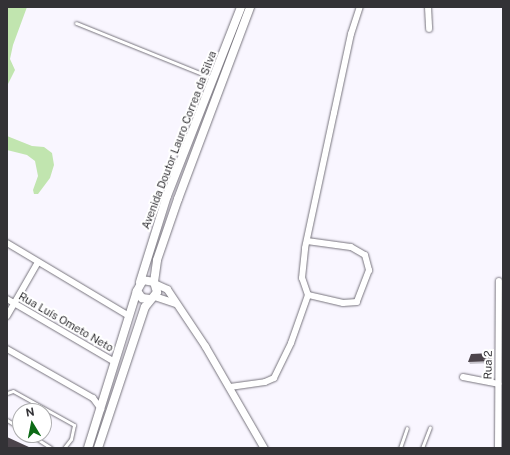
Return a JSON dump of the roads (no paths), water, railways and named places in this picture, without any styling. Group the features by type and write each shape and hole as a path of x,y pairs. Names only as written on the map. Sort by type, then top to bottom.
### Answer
{"main road":[{"name":"Avenida Doutor Lauro Correa da Silva","path":"140,282 167,196 241,7"},
{"name":"Avenida Doutor Lauro Correa da Silva","path":"155,283 157,260 178,199 250,7"},
{"path":"88,448 140,282 147,279 155,283 152,298 98,448"},
{"path":"137,291 142,298 152,298"}],"street":[{"path":"230,387 265,382 274,378 291,343 308,295 302,278 307,240 351,34 360,7"},
{"path":"428,7 429,29"},
{"path":"307,240 360,250 365,255 369,266 356,302 342,302 308,295"},
{"path":"7,243 129,316"},
{"path":"7,316 38,262"},
{"name":"Rua 2","path":"498,448 498,384 501,304 499,282"},
{"path":"155,283 167,290 230,387 264,448"},
{"path":"152,298 175,303"},
{"name":"Rua Luís Ometo Neto","path":"7,299 116,362"},
{"path":"7,349 93,398 101,409"},
{"path":"464,377 498,384"}],"lane":[{"path":"76,23 213,79"},
{"path":"7,393 13,391 74,425 71,439 64,448"},
{"path":"422,448 430,427"},
{"path":"400,448 407,428"}]}
